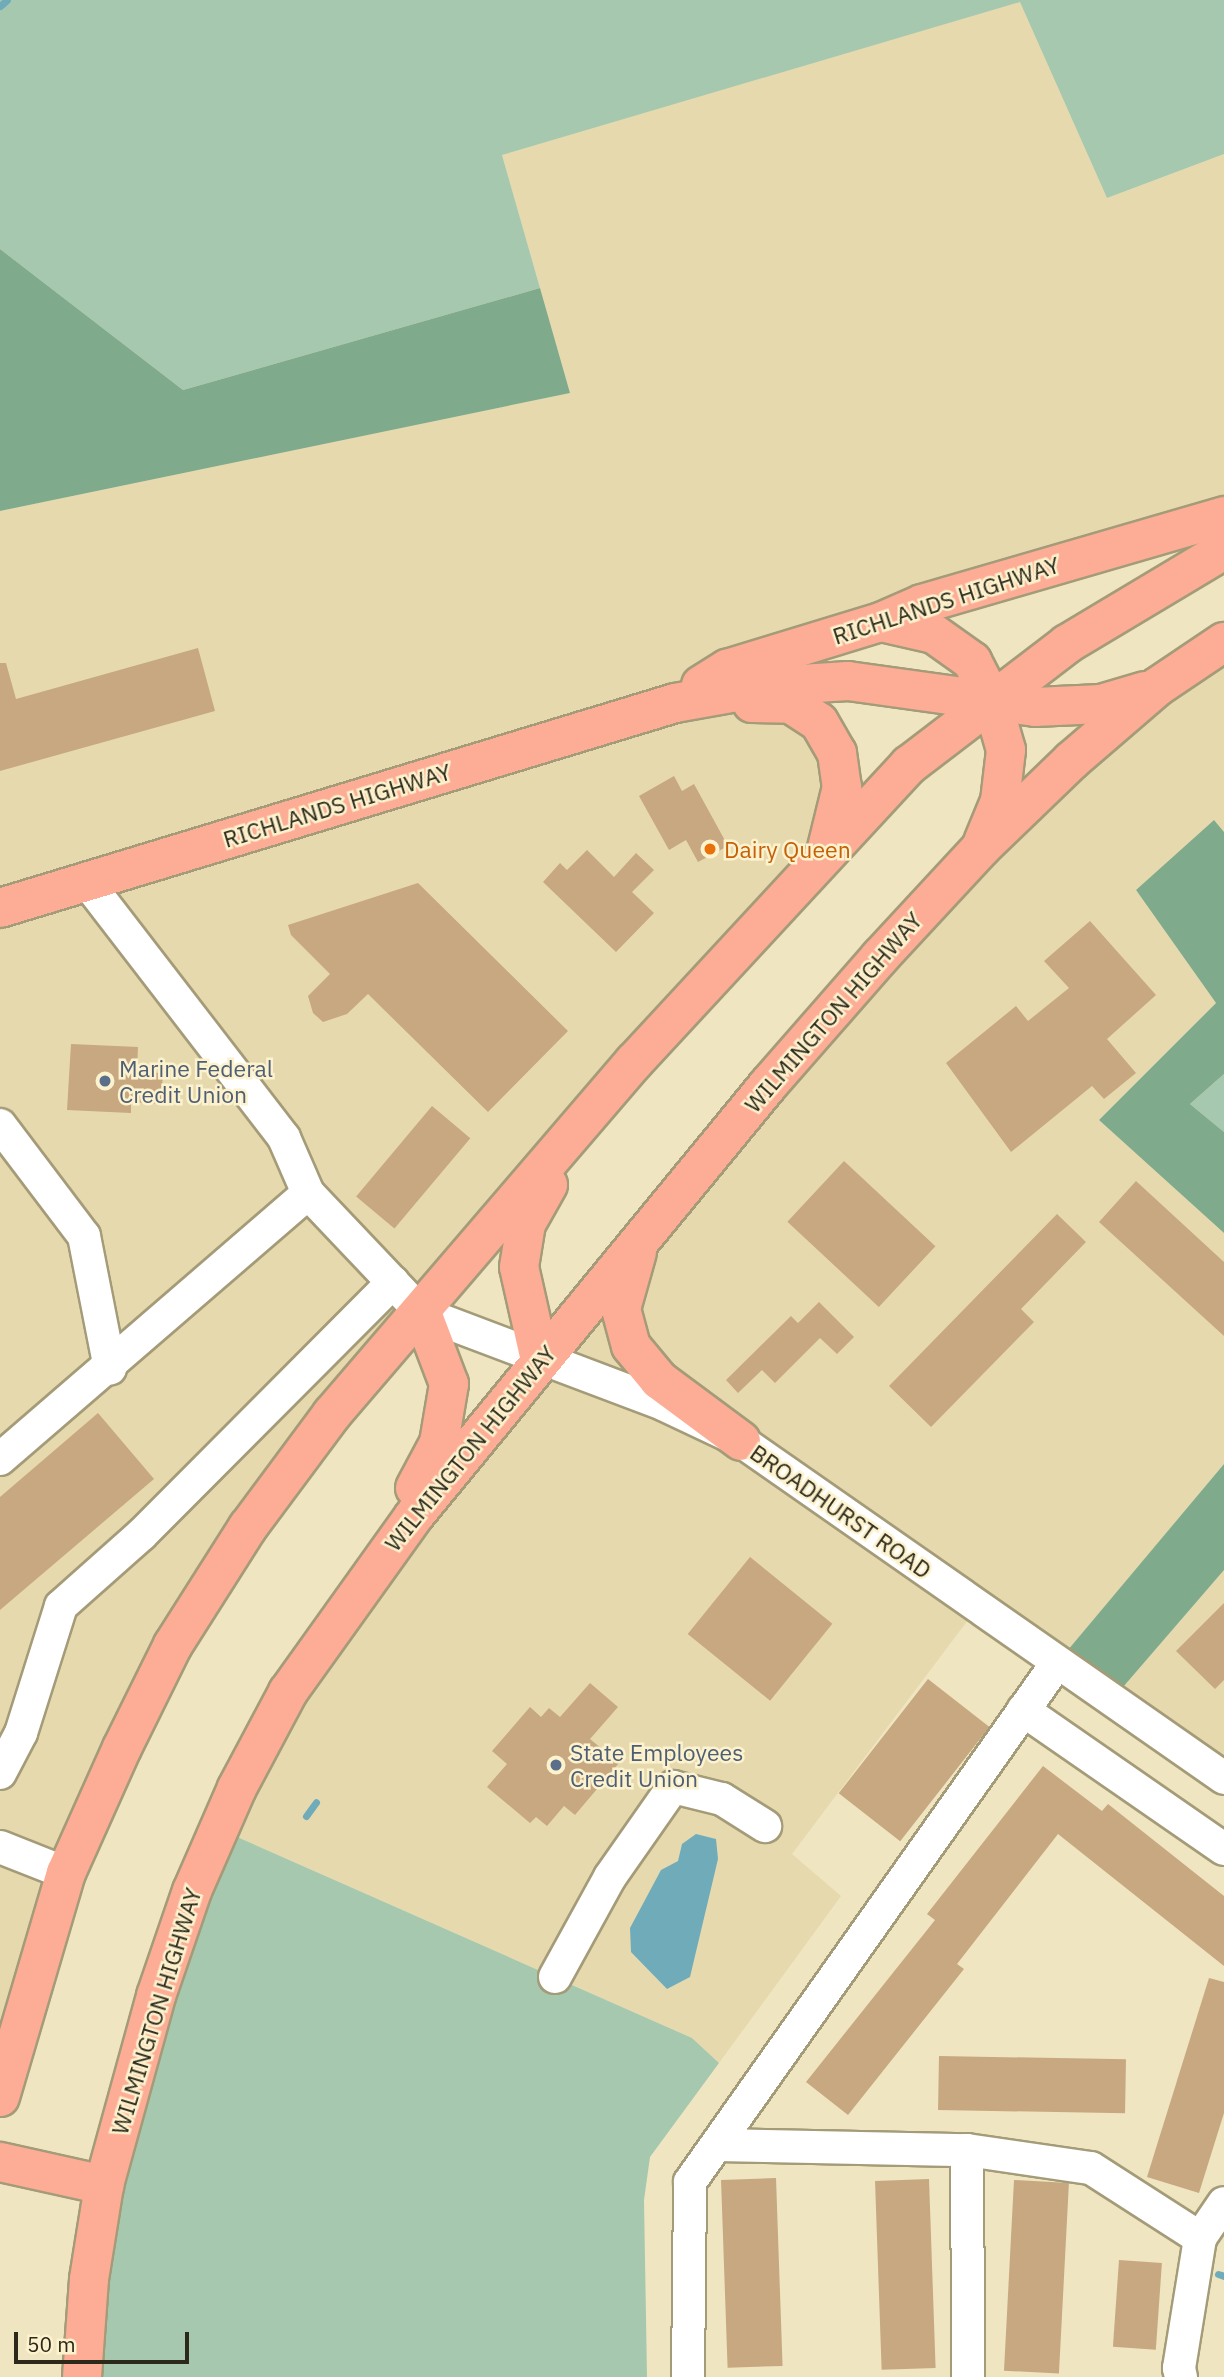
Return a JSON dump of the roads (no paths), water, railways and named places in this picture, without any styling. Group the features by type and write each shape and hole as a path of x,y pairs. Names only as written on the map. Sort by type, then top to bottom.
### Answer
{"main road":[{"name":"RICHLANDS HIGHWAY","path":"675,703 727,669 881,622 922,604 1224,516"},
{"path":"0,2097 66,1873 122,1748 181,1633 248,1527 332,1414 422,1313 588,1115 827,850 909,765 991,698 1067,644 1224,550"},
{"path":"881,622 934,634 972,661 991,698 1006,750 1000,801 981,848"},
{"path":"1157,687 1224,642"},
{"name":"RICHLANDS HIGHWAY","path":"0,908 675,703 771,686 848,681 991,698 1035,707 1101,704 1157,687"},
{"name":"WILMINGTON HIGHWAY","path":"82,2377 89,2279 104,2185 156,1996 219,1829 288,1692 375,1566 540,1360 790,1060 981,848 1071,761 1157,687"},
{"path":"675,703 791,704 819,722 837,753 842,787 827,850"},
{"path":"540,1360 519,1267 526,1224 588,1115"},
{"path":"640,1239 621,1309 631,1346 659,1380 741,1441"},
{"path":"375,1566 439,1443 449,1384 422,1313"},
{"path":"0,2162 104,2185"}],"street":[{"path":"87,881 284,1138 308,1193 422,1313"},
{"path":"0,1125 84,1236 110,1368"},
{"path":"0,1459 110,1368 308,1193"},
{"path":"0,1773 21,1733 61,1606 141,1535 393,1282"},
{"name":"BROADHURST ROAD","path":"422,1313 540,1360 665,1405 741,1441 1224,1778"},
{"path":"688,2377 690,2182 1057,1663"},
{"path":"1023,1710 1224,1849"},
{"path":"555,1977 610,1877 673,1787 722,1799 765,1826"},
{"path":"0,1847 66,1873"},
{"path":"718,2145 967,2150 1091,2168 1200,2238"},
{"path":"967,2150 968,2377"},
{"path":"1181,2377 1179,2368 1200,2238 1224,2203"}],"water":[{"path":"696,1834 716,1839 718,1859 690,1977 667,1989 631,1952 630,1928 661,1870 678,1861 682,1844"}],"waterway":[{"path":"0,6 7,0"},
{"path":"306,1816 316,1802"},
{"path":"1218,2274 1224,2276"}],"place":[{"name":"Dairy Queen","path":"710,849"},
{"name":"Marine Federal Credit Union","path":"105,1081"},
{"name":"State Employees Credit Union","path":"556,1765"}]}
